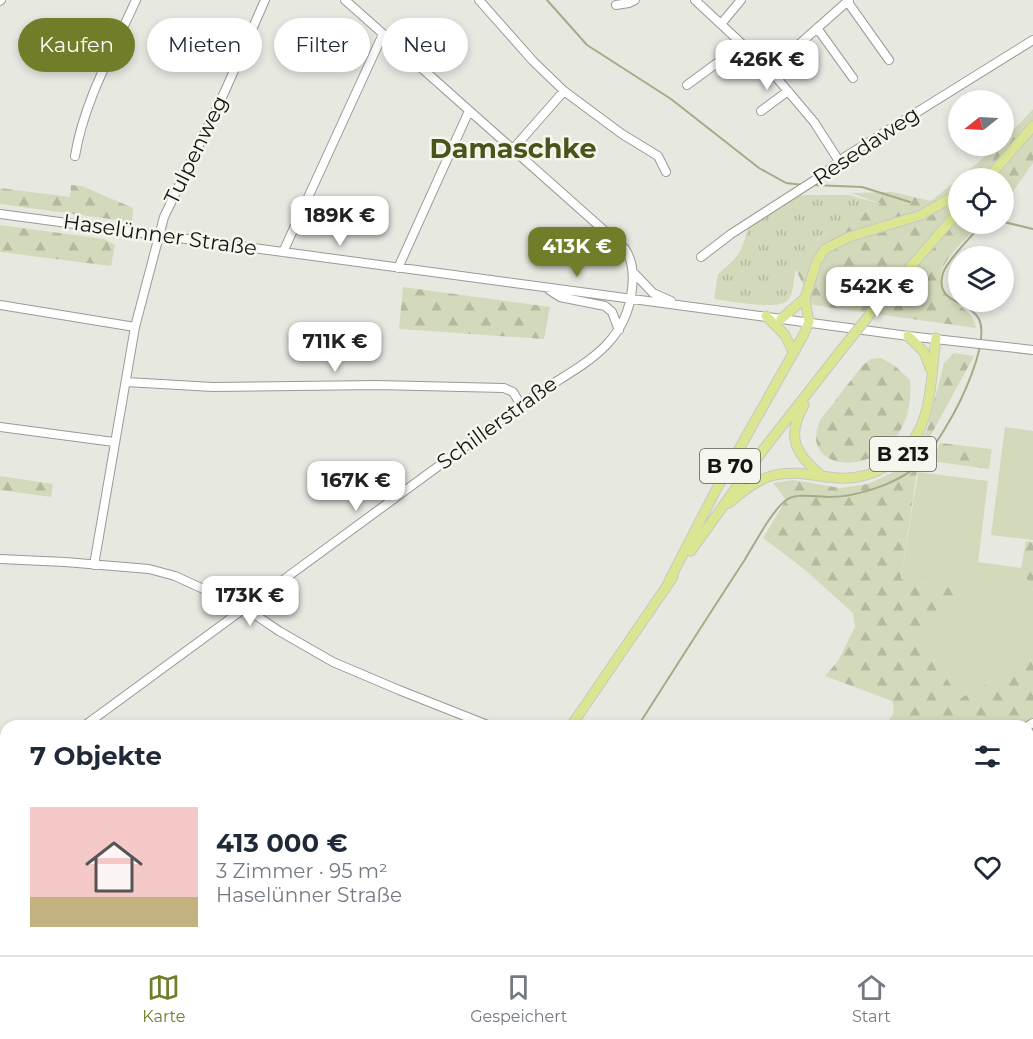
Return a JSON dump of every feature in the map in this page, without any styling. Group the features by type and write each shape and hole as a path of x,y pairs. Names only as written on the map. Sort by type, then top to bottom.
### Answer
{"main road":[{"path":"996,168 1033,126"},
{"path":"993,168 1004,159"},
{"path":"809,322 805,298 817,261 825,249 849,237 921,215 948,200"},
{"name":"B 70","path":"575,720 669,581 763,450 875,308 948,224"},
{"path":"781,319 805,298"},
{"path":"765,316 784,334 793,352"},
{"name":"B 70","path":"669,581 809,322"},
{"path":"908,336 924,352 931,373"},
{"name":"B 213","path":"823,476 857,478 886,467 899,458 912,444 925,412 936,338"},
{"path":"822,375 798,416 795,436 796,447 802,457 823,476"},
{"path":"717,513 744,490 765,478 793,474 823,476"}],"street":[{"path":"75,156 79,129 87,107 136,0"},
{"name":"Tulpenweg","path":"94,565 135,327 158,235 164,217 225,91 265,0"},
{"path":"345,0 382,33"},
{"path":"479,0 532,61 564,91 622,134 658,156 666,172"},
{"path":"616,5 635,0"},
{"path":"694,0 770,70 814,122 839,161"},
{"path":"721,24 741,0"},
{"path":"770,70 848,1 889,60"},
{"path":"817,28 853,78"},
{"path":"283,252 382,36"},
{"name":"Resedaweg","path":"701,257 731,234 802,189 839,161 1033,40"},
{"path":"687,85 743,44"},
{"path":"425,72 625,249 630,257 633,272 652,293 680,305"},
{"path":"513,149 564,91"},
{"path":"761,111 788,91"},
{"path":"398,268 469,111"},
{"name":"Haselünner Straße","path":"0,214 908,336 1033,350"},
{"name":"Schillerstraße","path":"92,720 521,405 593,356 614,338 628,313 633,272"},
{"path":"544,286 560,297 606,306 612,312 619,330"},
{"path":"0,305 135,327"},
{"path":"126,382 213,387 377,385 504,388 513,392 521,405"},
{"path":"0,426 114,442"},
{"path":"0,559 149,569 175,576 245,608 279,631 333,662 475,720"}],"green space":[{"path":"1033,109 1033,163 1014,190 1014,168 971,168 986,156 1014,156 1014,129"},
{"path":"71,185 82,186 133,208 132,222 0,204 0,188 70,197"},
{"path":"948,187 948,234 971,234 959,246 948,246 948,260 941,274 942,285 948,295 948,312 967,312 976,328 813,305 795,268 807,248 837,224 881,204 851,193 892,192 931,201"},
{"path":"798,195 849,195 881,204 833,228 812,244 797,266 790,298 782,304 763,305 714,299 718,274 738,254 744,243 748,227"},
{"path":"0,225 104,239 115,245 111,266 0,252"},
{"path":"403,287 550,307 544,339 399,329"},
{"path":"954,353 974,356 919,457 901,579 971,591 975,598 959,699 1033,658 1033,720 889,720 894,710 892,701 825,676 838,661 855,627 853,613 804,569 763,538 786,500 773,483 793,480 840,488 868,484 894,472 912,456 927,430 944,363"},
{"path":"881,358 895,366 910,380 907,413 896,437 879,453 859,461 840,462 825,456 817,442 821,418 863,365 871,359"},
{"path":"1005,427 1033,431 1033,540 991,535"},
{"path":"940,443 992,449 989,469 930,461"},
{"path":"918,472 988,481 978,562 1021,568 1033,590 1033,658 959,699 917,629 974,597 971,591 901,579"},
{"path":"0,476 53,484 51,497 0,490"},
{"path":"1026,541 1033,542 1033,590 1021,568"}],"waterway":[{"path":"547,0 587,45 671,99 759,168 786,183 804,185"},
{"path":"813,185 862,187 910,202"},
{"path":"1014,224 1033,229"},
{"path":"642,720 763,529 785,501 794,497 840,496 878,487 912,470 935,444 959,403 972,373 980,343 979,319 968,308 948,296 943,291 942,283 945,268 973,234"}],"district":[{"name":"Damaschke","path":"513,149"}]}
